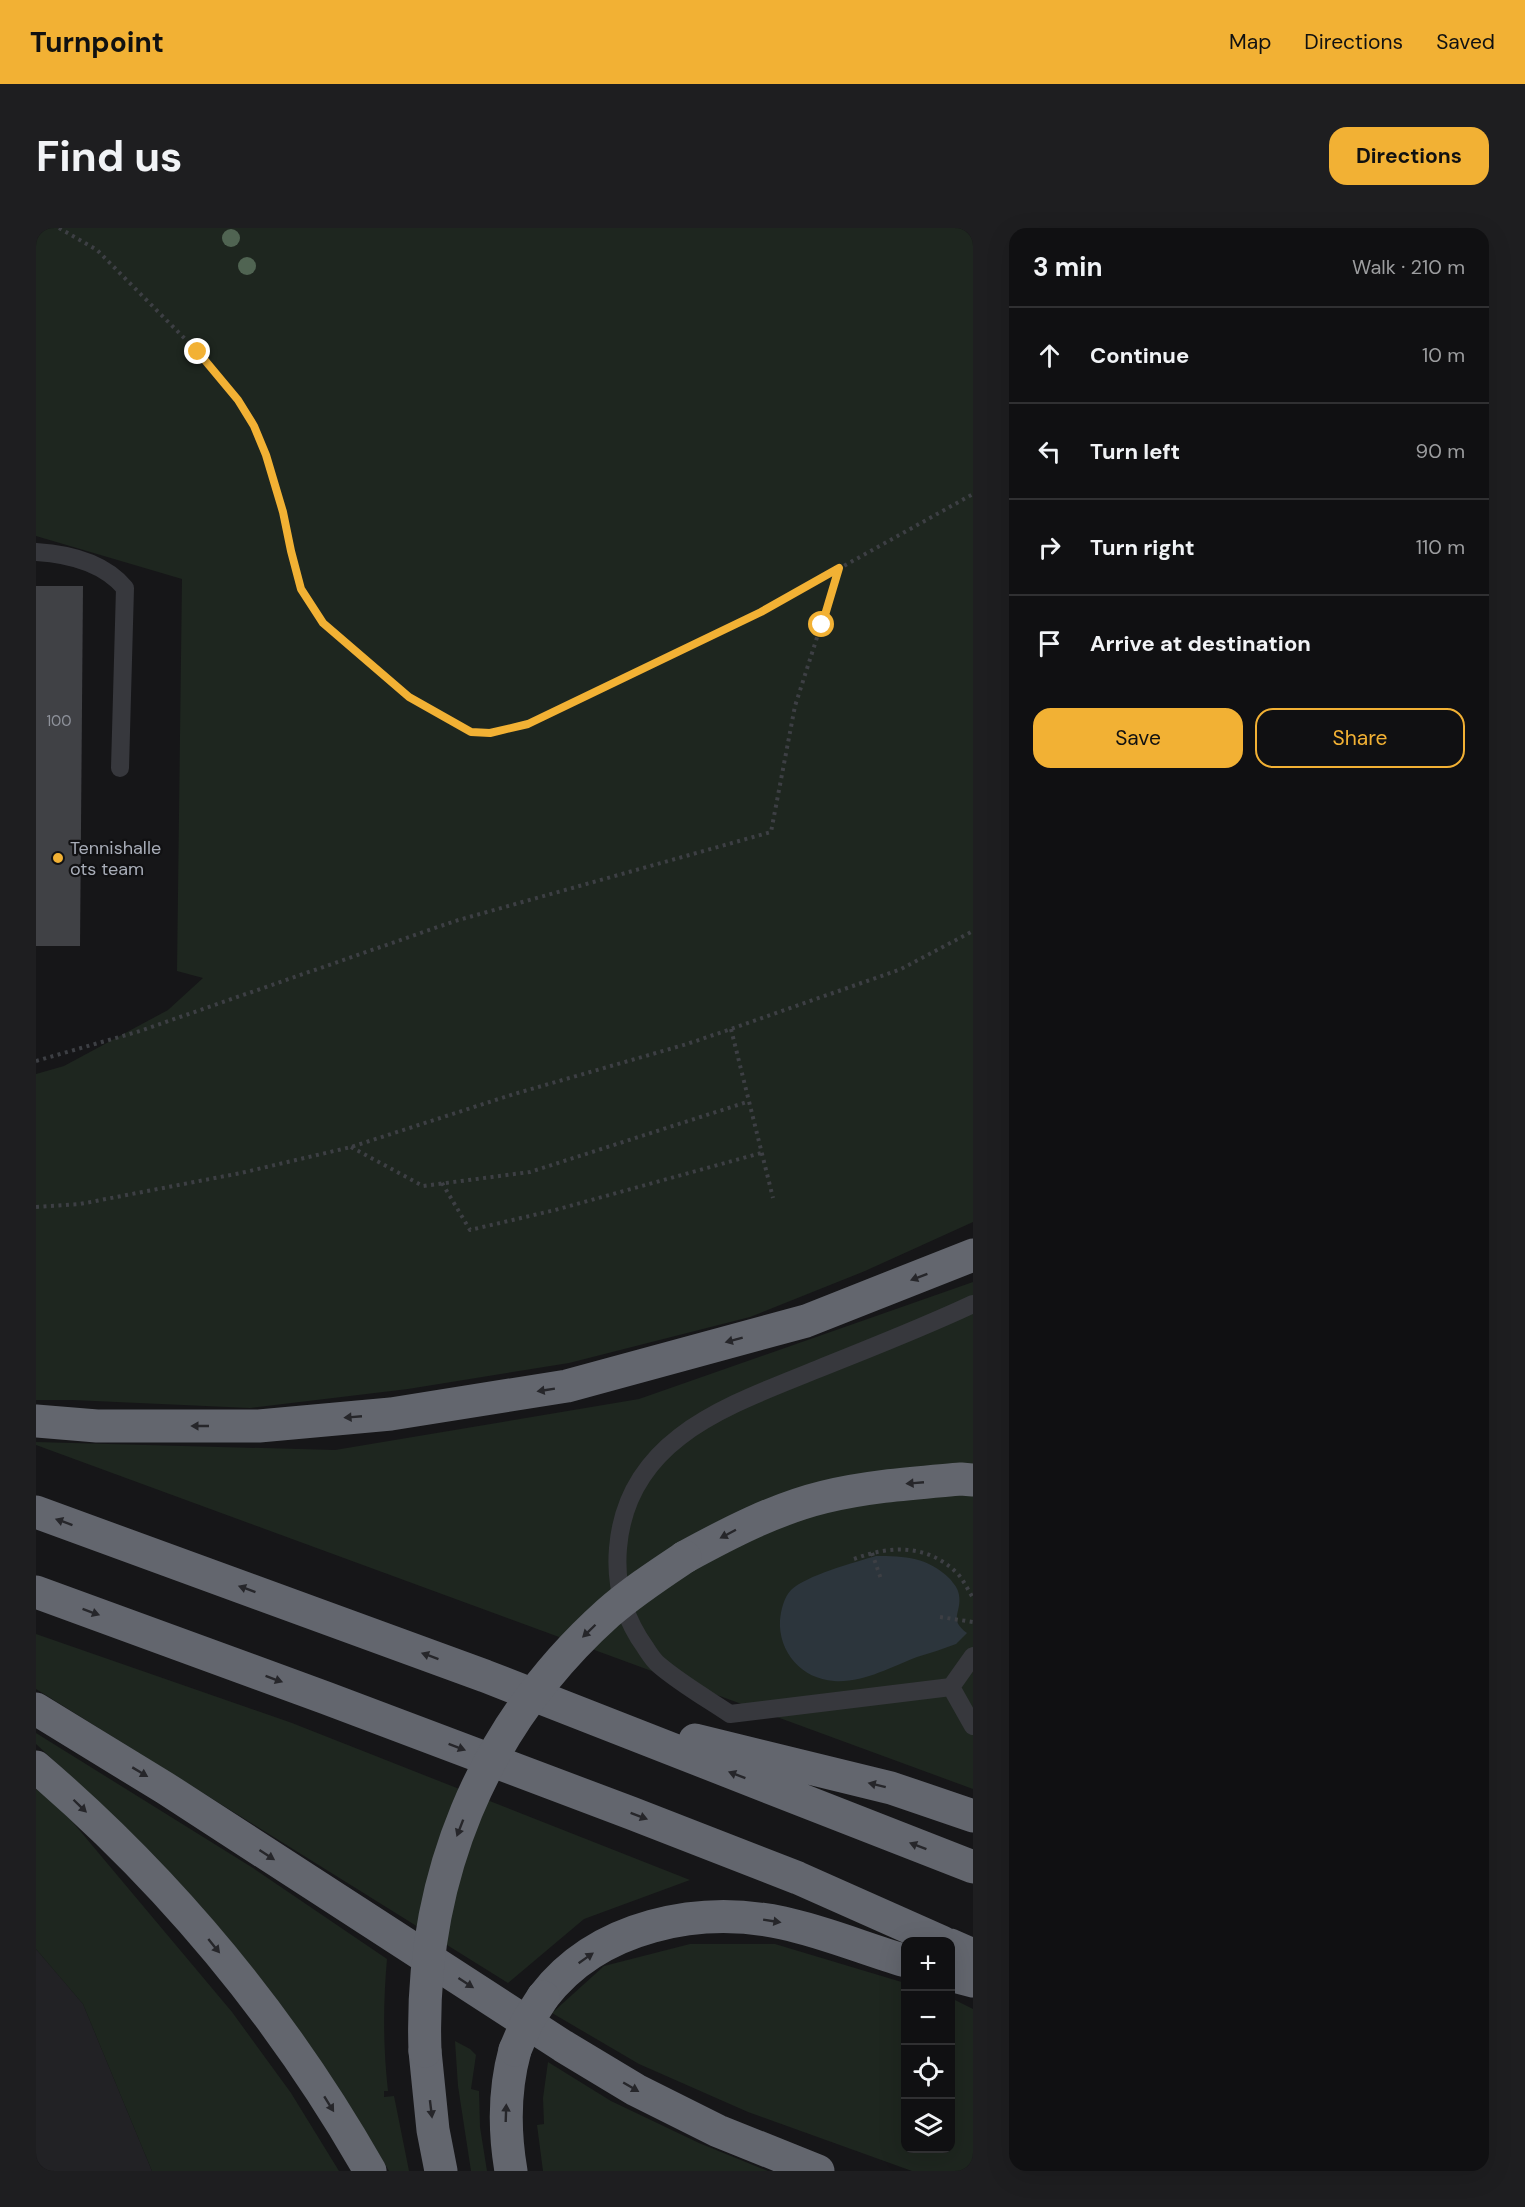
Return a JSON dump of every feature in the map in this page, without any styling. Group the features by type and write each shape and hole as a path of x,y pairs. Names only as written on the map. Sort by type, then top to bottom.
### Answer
{"highway":[{"path":"36,1421 97,1426 259,1426 392,1414 567,1386 806,1321 973,1256"},
{"path":"441,2171 433,2130 425,2050 426,1976 435,1913 448,1860 490,1761 519,1714 550,1672 609,1612 653,1578 685,1557 737,1529 823,1497 889,1486 961,1479 973,1480"},
{"path":"36,1512 485,1676 973,1867"},
{"path":"36,1592 632,1813 798,1878 933,1937"},
{"path":"36,1709 165,1788 553,2040 618,2079 718,2131 818,2171"},
{"path":"568,1709 891,1788 973,1816"},
{"path":"36,1767 117,1842 208,1938 285,2037 370,2171"},
{"path":"511,2171 505,2118 507,2091 515,2049 527,2022 543,1997 572,1967 594,1952 620,1938 655,1925 701,1917 729,1916 785,1923 901,1959"},
{"path":"955,1947 973,1955"},
{"path":"955,1976 973,1982"}],"lane":[{"path":"36,552 85,560 116,576 125,588 120,768"},
{"path":"973,1304 724,1408 682,1434 661,1452 642,1474 628,1501 620,1530 617,1559 625,1611 635,1633 657,1664 730,1714 951,1688 973,1656"},
{"path":"951,1688 973,1726"},
{"path":"718,1746 730,1714"}],"path":[{"path":"59,228 97,250 191,345 238,400 254,426 266,455 283,512 301,589 323,623 409,697 471,732 490,733 528,724 761,612 973,494"},
{"path":"36,1061 140,1031 455,921 771,832 795,706 839,568"},
{"path":"36,1207 80,1204 229,1176 351,1147 514,1094 731,1029 901,969 973,931"},
{"path":"731,1029 747,1102 773,1198"},
{"path":"351,1147 423,1186 442,1184 530,1172 747,1102"},
{"path":"442,1184 470,1230 555,1210 761,1153"},
{"path":"854,1559 883,1550 903,1549 925,1553 943,1561 960,1576 973,1598"},
{"path":"872,1553 881,1580"},
{"path":"940,1617 973,1622"}],"shaded area":[{"path":"36,228 973,228 973,1222 865,1271 750,1317 569,1363 408,1389 250,1408 36,1400 36,1074 64,1066 168,1010 203,978 177,971 182,579 36,536"},
{"path":"973,1282 973,1789 36,1445 36,1442 335,1450 639,1399"},
{"path":"876,1556 916,1559 942,1572 958,1590 957,1620 967,1633 956,1644 856,1680 834,1681 812,1675 794,1662 783,1643 780,1620 786,1596 807,1580"},
{"path":"36,1634 292,1723 690,1880 584,1919 508,1983 36,1689"},
{"path":"36,1733 253,1868 387,1959 384,2025 388,2091 384,2091 384,2097 394,2096 409,2171 389,2171 317,2057 236,1948 160,1862 36,1744"},
{"path":"36,1789 60,1807 232,2012 291,2093 339,2171 152,2171 83,2004 36,1949"},
{"path":"690,1944 775,1944 901,1982 901,2153 955,2153 955,2000 973,2009 973,2171 912,2171 748,2112 639,2064 552,2013 604,1966"},
{"path":"36,1949 83,2004 152,2171 36,2171"},
{"path":"455,2041 476,2055 471,2089 479,2091 480,2127 487,2171 471,2171 458,2086"},
{"path":"548,2062 611,2101 699,2143 768,2171 543,2171 537,2125 544,2124 543,2098"}],"building":[{"path":"36,586 83,586 80,946 36,946"}],"place":[{"name":"Tennishalle ots team","path":"58,858"}],"route":[{"path":"198,352 238,400 254,426 266,455 283,512 301,589 323,623 409,697 471,732 490,733 528,724 761,612 839,568 822,625"}]}
